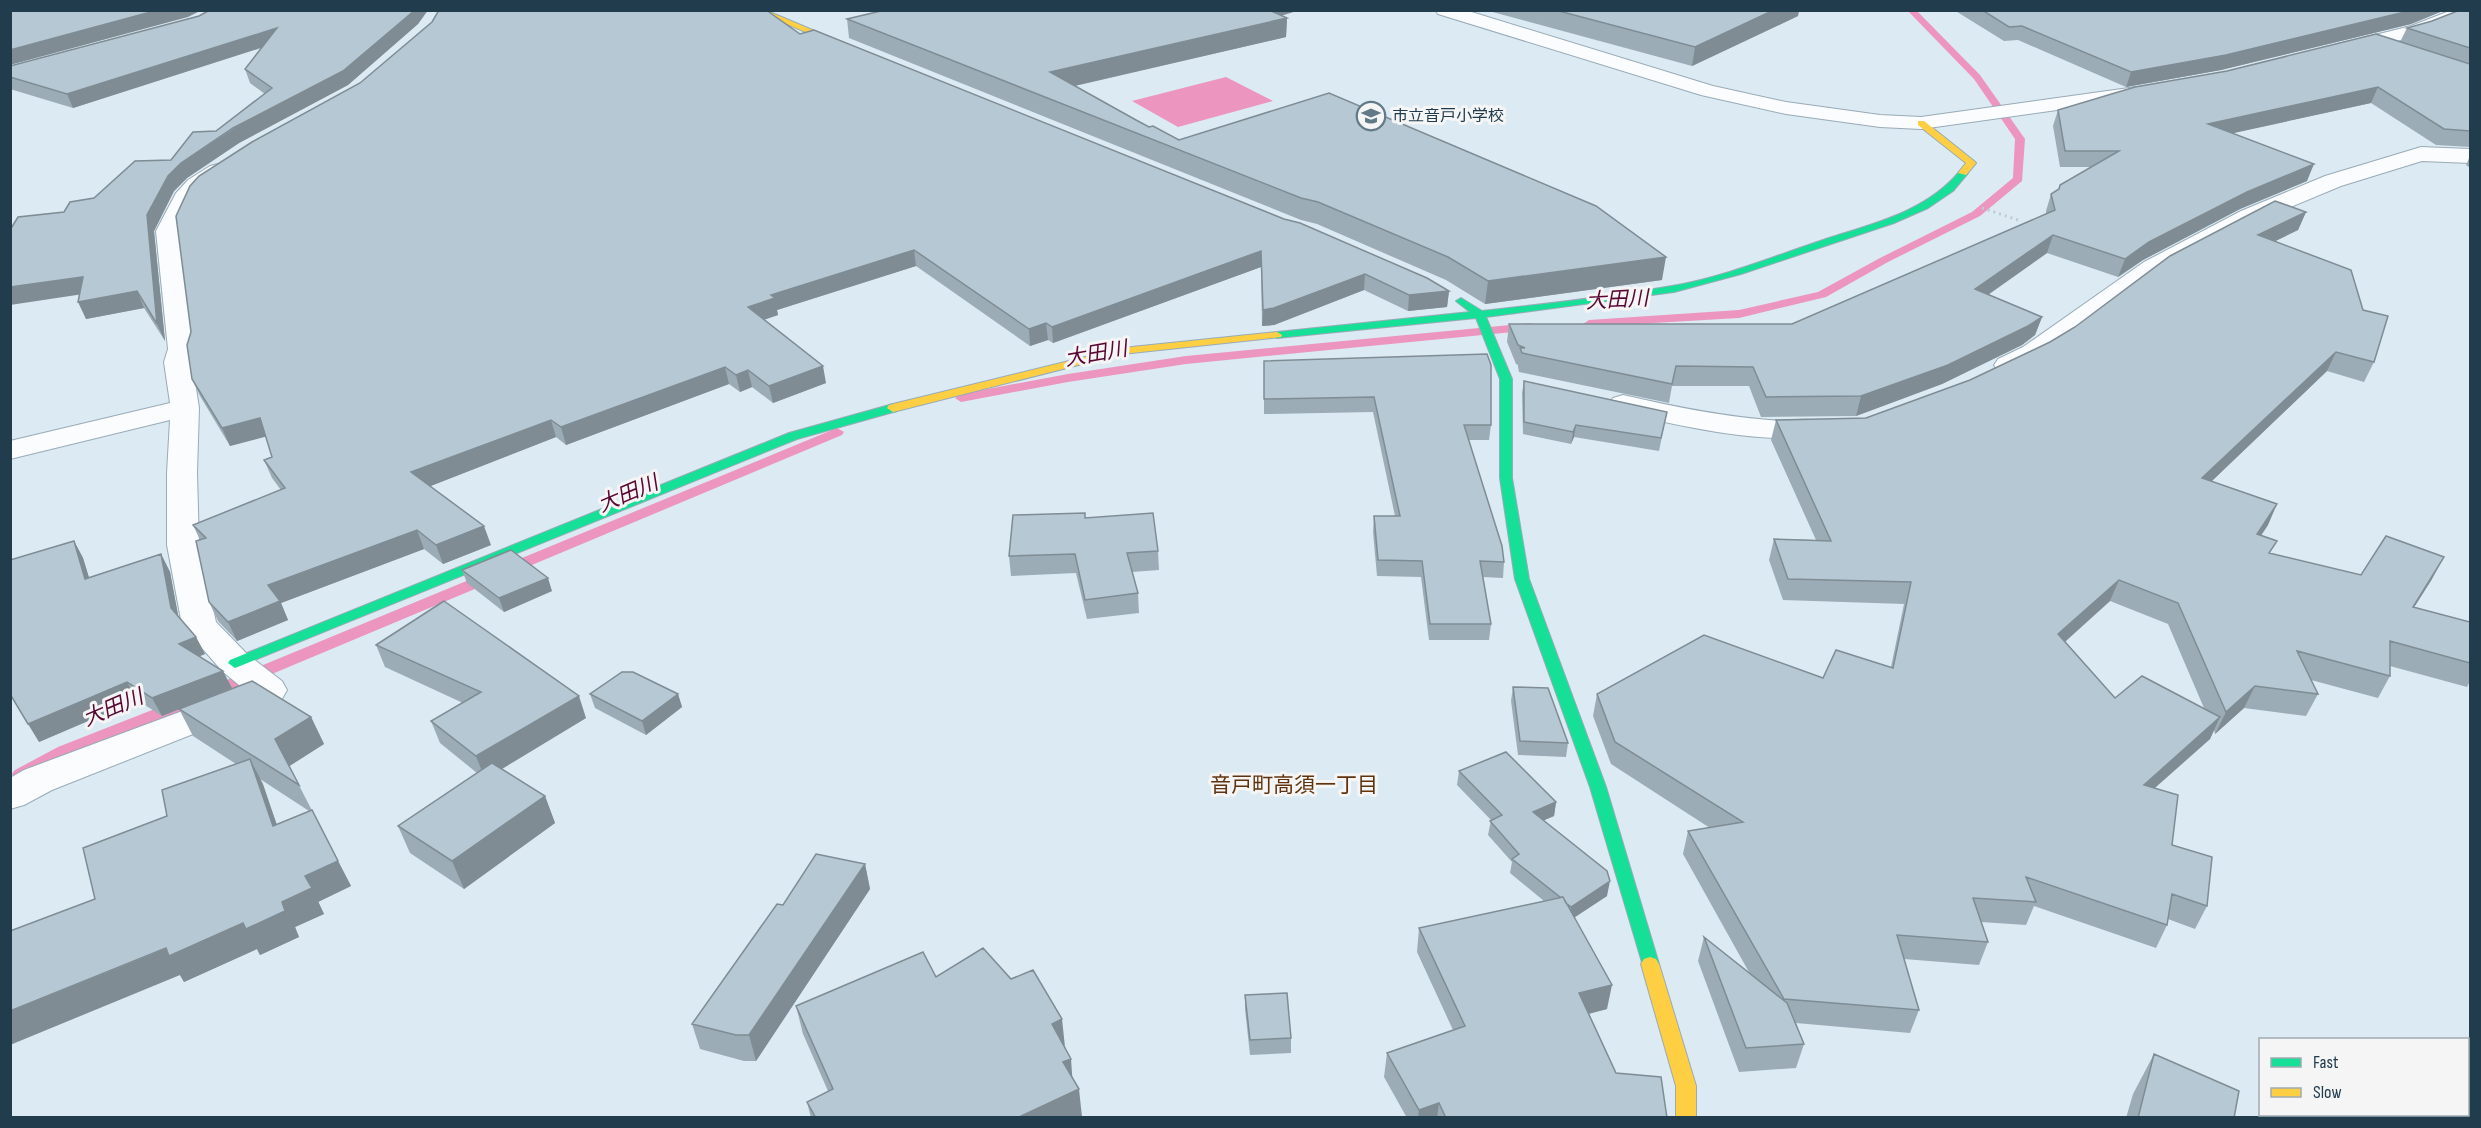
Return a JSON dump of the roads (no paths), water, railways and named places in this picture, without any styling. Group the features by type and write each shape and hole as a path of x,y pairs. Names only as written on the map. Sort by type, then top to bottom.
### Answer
{"street":[{"path":"757,10 865,54"},
{"path":"1444,10 1708,91 1797,109 1880,121 1921,123 2049,104 2106,99 2152,90"},
{"path":"2323,54 2418,30 2470,10"},
{"path":"2370,41 2402,52"},
{"path":"235,663 793,436 885,410 1122,351 1509,311 1674,289 1737,272 1891,222 1924,206 1950,189 1971,163 1921,123"},
{"path":"1983,378 2033,353 2153,267 2249,216 2333,181 2421,154 2470,156"},
{"path":"10,795 38,780 269,690 235,663 199,625 183,545 182,483 185,408 178,362 182,348 168,231 184,198 196,185 239,156"},
{"path":"1453,296 1479,313 1517,381 1506,478 1522,579 1598,787 1686,1086 1686,1118"},
{"path":"1596,398 1685,418 1770,429 1838,428"},
{"path":"10,450 185,408"}],"waterway":[{"name":"大田川","path":"1589,324 1739,314 1822,295 1884,260 1976,214 2018,179 2020,139 1977,77 1911,10"},
{"name":"大田川","path":"961,398 1068,378 1186,360 1530,327"},
{"name":"大田川","path":"211,693 837,432"},
{"name":"大田川","path":"21,774 64,751 175,707"}],"place":[{"name":"市立音戸小学校","path":"1371,116"}],"district":[{"name":"音戸町高須一丁目","path":"1294,785"}]}
